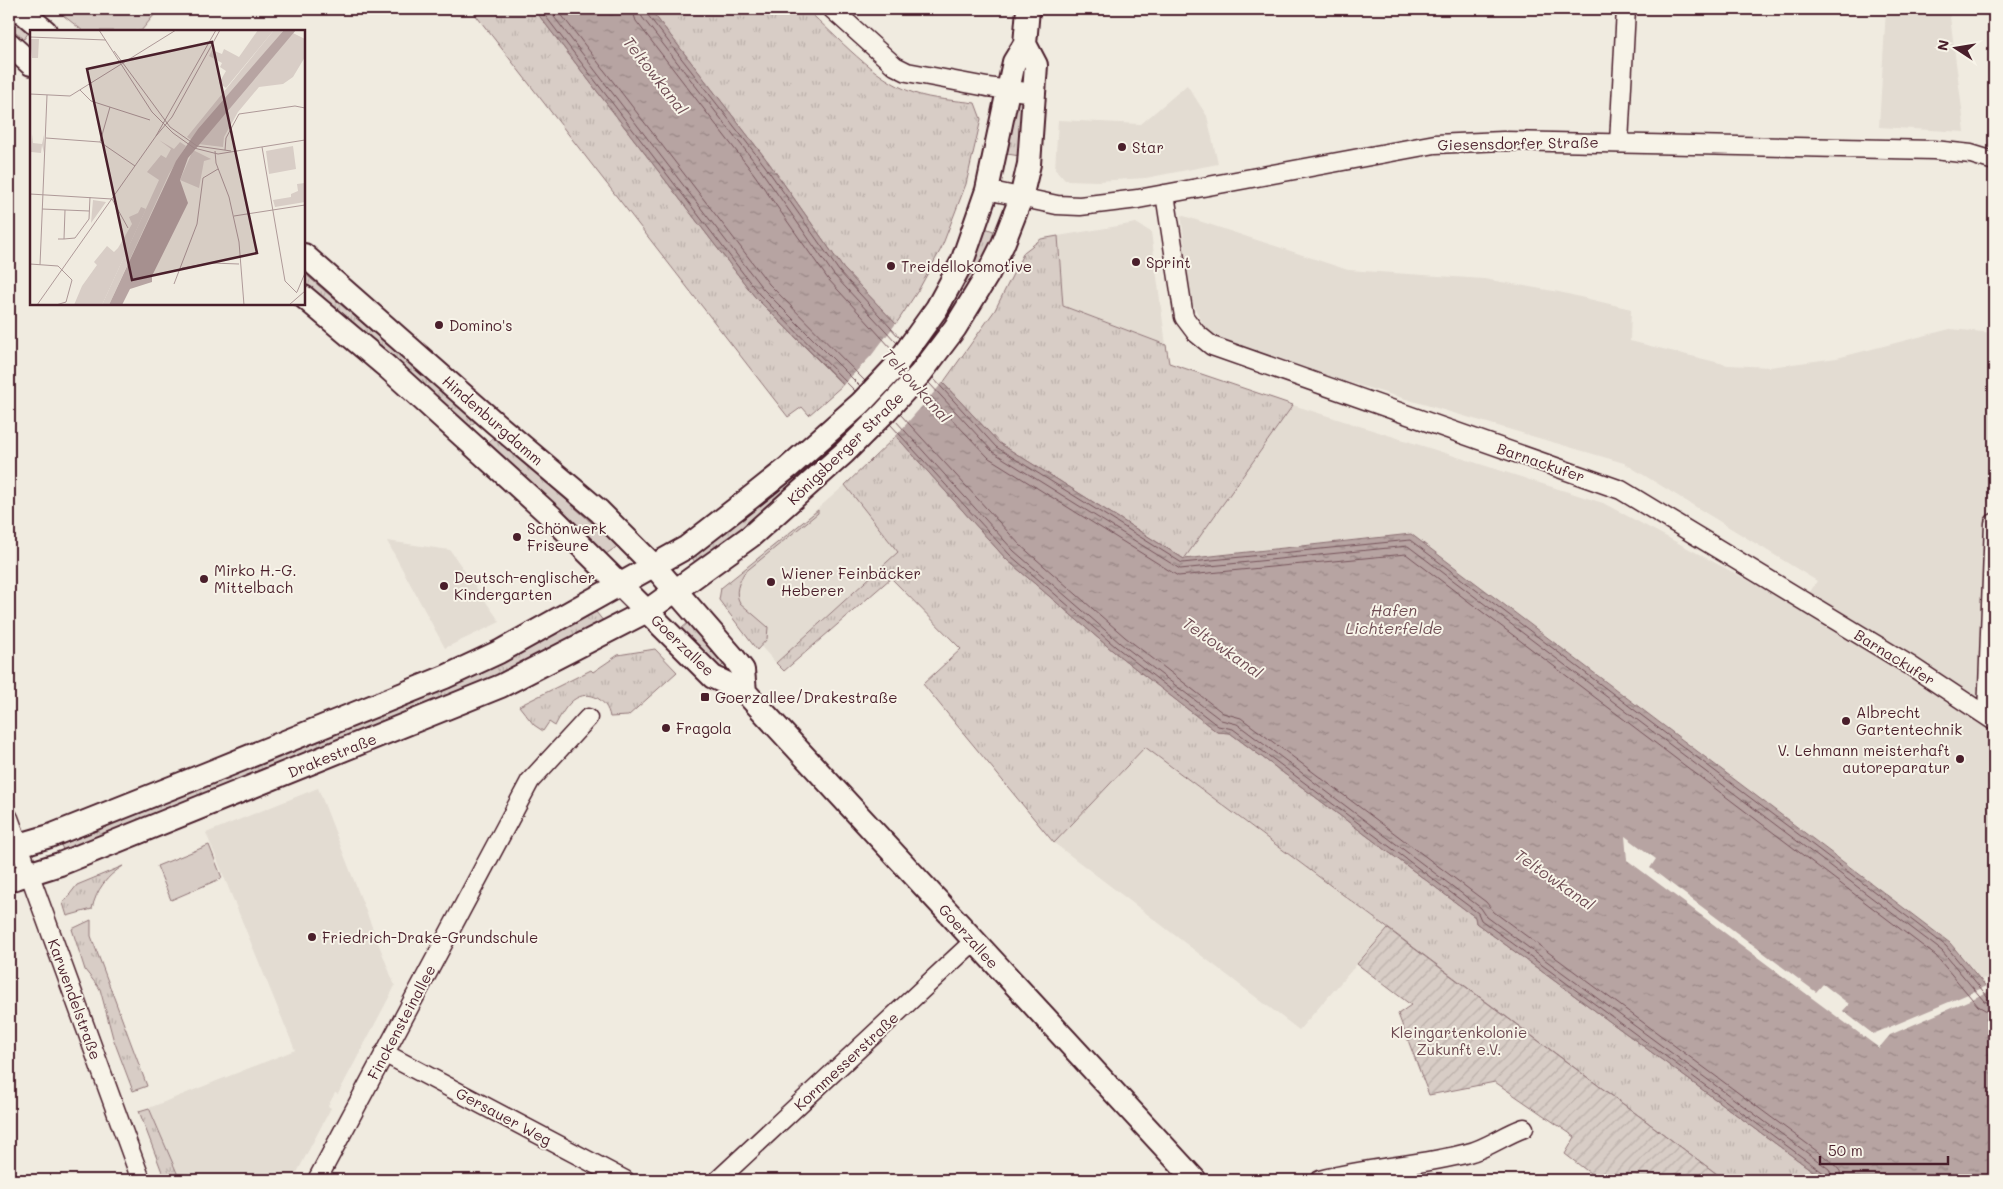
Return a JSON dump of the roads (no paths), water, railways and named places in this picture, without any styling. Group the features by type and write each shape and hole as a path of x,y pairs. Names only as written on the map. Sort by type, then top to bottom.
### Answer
{"main road":[{"path":"19,9 44,30"},
{"name":"Königsberger Straße","path":"622,584 692,542 790,467 861,403 894,368 937,308 962,262 987,190 1014,62 1025,44 1028,9"},
{"path":"9,44 30,63"},
{"name":"Königsberger Straße","path":"648,612 751,536 844,454 921,373 955,328 988,274 1003,244 1021,198 1028,164 1036,65 1025,44"},
{"name":"Hindenburgdamm","path":"305,256 495,423 599,511 654,566 676,592"},
{"name":"Hindenburgdamm","path":"305,298 387,367 553,518 622,584 648,612"},
{"name":"Drakestraße","path":"14,846 56,833 445,677 499,652 622,584"},
{"name":"Goerzallee","path":"676,592 743,670 745,692"},
{"name":"Drakestraße","path":"19,877 70,860 502,686 648,612"},
{"name":"Goerzallee","path":"648,612 713,677 745,692 1194,1180"}],"street":[{"path":"832,9 895,66 907,72 919,76 1009,91 1034,93"},
{"path":"1620,143 1626,9"},
{"name":"Giesensdorfer Straße","path":"987,190 1057,205 1080,206 1165,194 1434,144 1503,141 1934,150 1970,154 1994,161"},
{"name":"Barnackufer","path":"1165,194 1184,317 1196,333 1212,346 1620,490 1911,666 1991,718"},
{"name":"Barnackufer","path":"1991,718 1994,523"},
{"name":"Finckensteinallee","path":"317,1180 530,781 588,718"},
{"name":"Karwendelstraße","path":"9,818 19,877 141,1180"},
{"name":"Kornmesserstraße","path":"718,1180 974,941"},
{"name":"Gersauer Weg","path":"384,1053 625,1180"},
{"path":"1320,1180 1350,1172 1466,1153 1490,1146 1524,1128"}],"water":[{"path":"534,9 650,9 769,163 843,268 896,324 943,383 999,443 1184,559 1411,534 1950,943 1994,996 1994,1180 1825,1180 1476,923 1475,917 1230,733 1217,732 1113,651 1006,559 896,436 755,297"}],"place":[{"name":"Star","path":"1122,147"},
{"name":"Sprint","path":"1136,262"},
{"name":"Treidellokomotive","path":"891,266"},
{"name":"Domino's","path":"439,325"},
{"name":"Schönwerk Friseure","path":"517,537"},
{"name":"Mirko H.-G. Mittelbach","path":"204,579"},
{"name":"Wiener Feinbäcker Heberer","path":"771,582"},
{"name":"Deutsch-englischer Kindergarten","path":"444,586"},
{"name":"Goerzallee/Drakestraße","path":"705,697"},
{"name":"Albrecht Gartentechnik","path":"1846,721"},
{"name":"Fragola","path":"666,728"},
{"name":"V. Lehmann meisterhaft autoreparatur","path":"1960,759"},
{"name":"Friedrich-Drake-Grundschule","path":"312,937"}],"water label":[{"name":"Teltowkanal","path":"656,75"},
{"name":"Teltowkanal","path":"917,385"},
{"name":"Hafen Lichterfelde","path":"1394,618"},
{"name":"Teltowkanal","path":"1223,647"},
{"name":"Teltowkanal","path":"1555,879"}],"park label":[{"name":"Kleingartenkolonie Zukunft e.V.","path":"1459,1040"}]}
